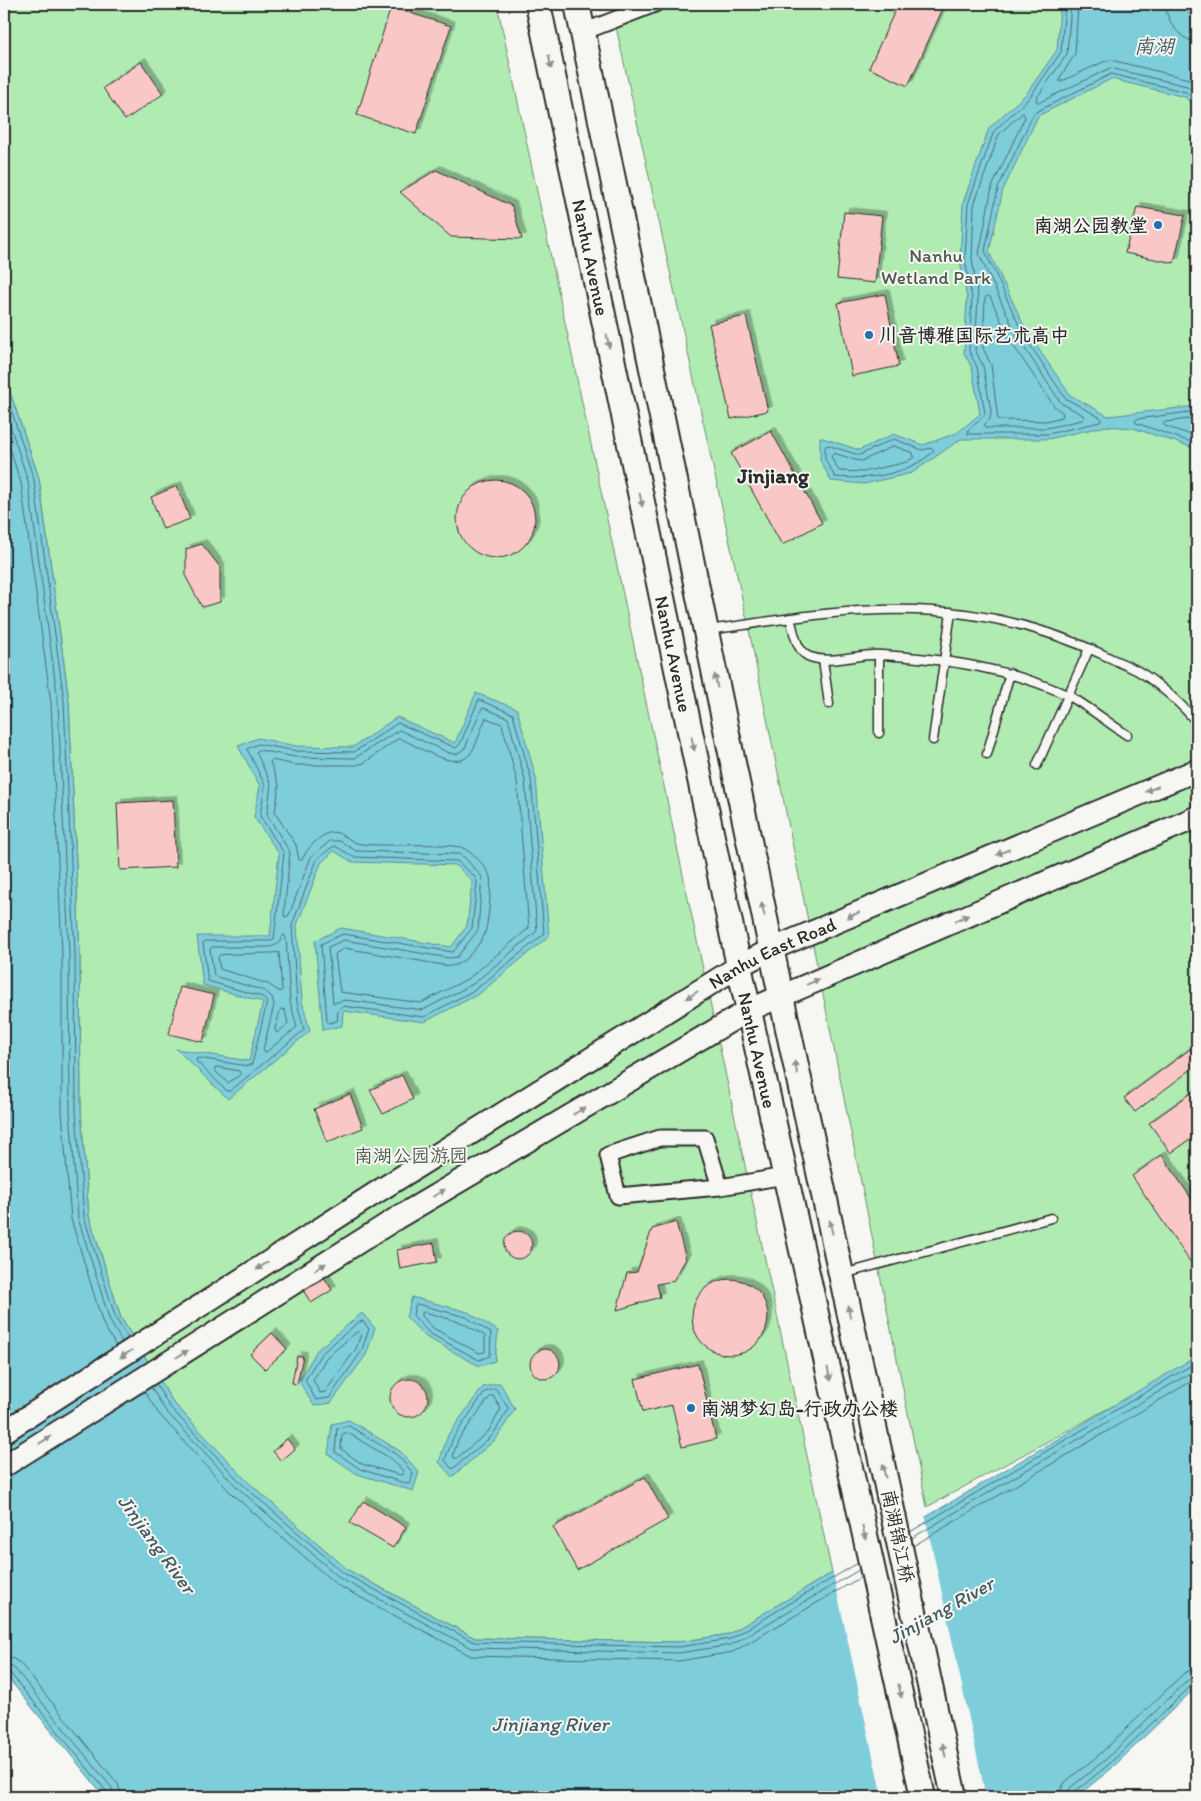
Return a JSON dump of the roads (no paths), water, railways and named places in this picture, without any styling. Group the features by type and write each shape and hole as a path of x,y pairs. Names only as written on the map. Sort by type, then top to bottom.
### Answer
{"main road":[{"name":"Nanhu Avenue","path":"577,5 781,996 841,1275"},
{"name":"Nanhu Avenue","path":"539,9 739,966 810,1292"},
{"name":"Nanhu East Road","path":"4,1432 377,1192 739,966 772,949 1197,770"},
{"path":"4,1466 397,1218 749,1010 1197,817"},
{"name":"南湖锦江桥","path":"841,1275 954,1797"},
{"name":"南湖锦江桥","path":"810,1292 924,1797"}],"street":[{"path":"583,32 655,4"},
{"path":"720,1187 705,1138 660,1138 608,1155 618,1196 720,1187 785,1176"}],"lane":[{"path":"706,630 858,611 906,609 992,617 1046,631 1089,648 1140,672 1187,710 1197,723"},
{"path":"933,740 951,612"},
{"path":"790,618 798,646 808,657 823,660 879,655 944,660 1010,673 1068,696 1127,735"},
{"path":"1037,765 1089,648"},
{"path":"879,655 879,733"},
{"path":"823,660 829,704"},
{"path":"987,754 1010,673"},
{"path":"841,1275 1051,1218"}],"water":[{"name":"南湖","path":"1060,4 1183,4 1197,26 1197,110 1185,97 1111,79 1038,116 1003,190 989,252 1027,332 1070,395 1108,416 1197,406 1197,449 1133,428 1106,426 1048,439 961,439 912,473 864,484 831,481 820,460 820,437 859,450 894,434 923,445 957,433 980,414 972,368 964,353 967,298 960,260 963,203 989,128 1026,94 1057,50"},
{"name":"Jinjiang River","path":"4,376 39,478 69,701 80,954 81,1111 89,1216 121,1318 173,1402 246,1480 348,1570 475,1638 679,1642 729,1634 1197,1356 1197,1686 1111,1769 1076,1797 105,1797 4,1673"},
{"path":"476,693 517,709 536,778 549,936 479,994 424,1022 343,1011 342,1026 323,1030 315,941 341,928 451,947 467,926 472,881 456,865 352,862 334,851 321,863 297,925 302,1001 310,1031 228,1099 176,1049 249,1061 263,1002 203,985 197,936 270,936 279,854 254,817 260,786 238,746 258,738 296,746 353,747 397,717 455,743"},
{"path":"412,1297 468,1312 498,1331 495,1361 479,1366 426,1337 406,1317"},
{"path":"362,1313 375,1328 366,1355 331,1403 314,1406 299,1381 317,1350"},
{"path":"500,1383 515,1409 496,1439 452,1477 439,1462 448,1435 483,1387"},
{"path":"349,1420 400,1451 419,1472 413,1491 357,1474 328,1454 332,1424"}],"place":[{"name":"南湖公园教堂","path":"1158,225"},
{"name":"川音博雅国际艺术高中","path":"869,335"},
{"name":"南湖梦幻岛-行政办公楼","path":"691,1408"}],"district":[{"name":"Jinjiang","path":"773,475"}],"park label":[{"name":"Nanhu Wetland Park","path":"936,266"},
{"name":"南湖公园游园","path":"411,1155"}]}
